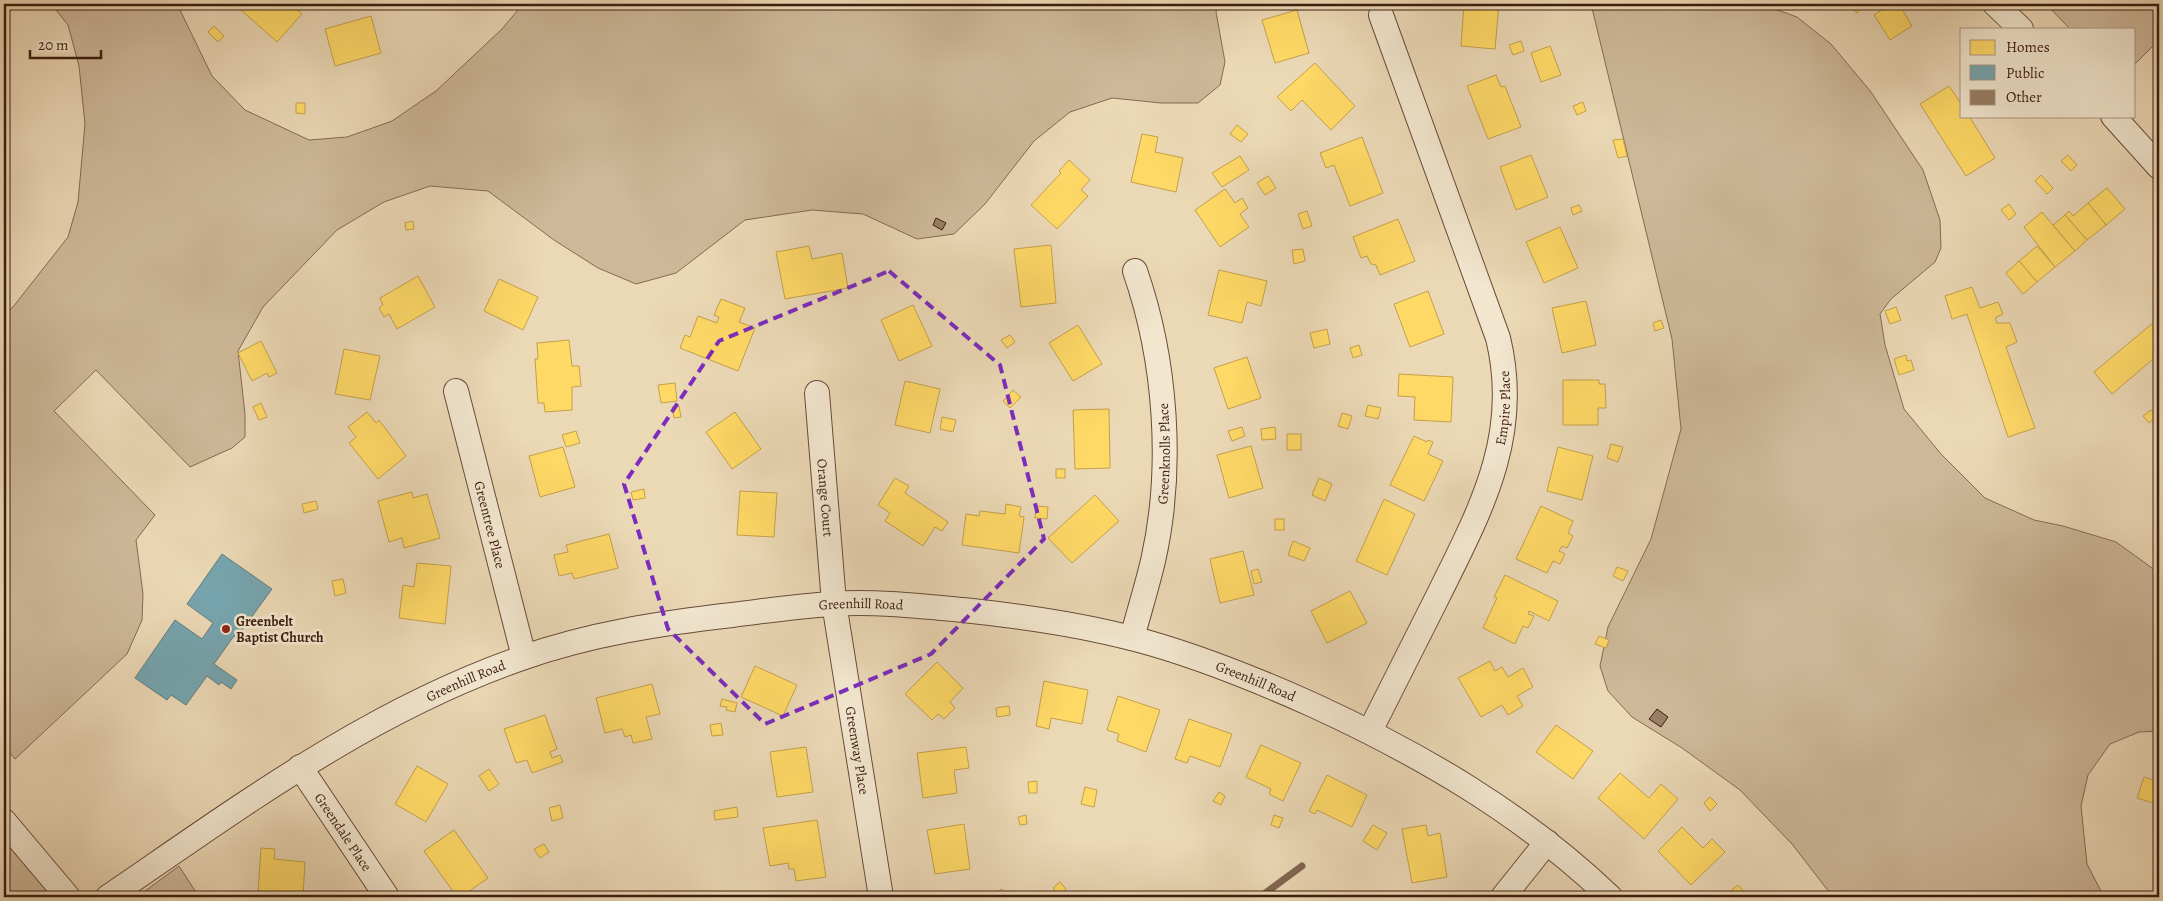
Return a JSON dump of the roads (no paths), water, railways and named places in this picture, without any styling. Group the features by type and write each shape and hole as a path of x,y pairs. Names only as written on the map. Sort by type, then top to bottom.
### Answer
{"street":[{"path":"1994,4 2020,28"},
{"name":"Empire Place","path":"1370,731 1479,513 1500,448 1505,392 1504,369 1498,338 1381,15"},
{"path":"2115,118 2159,166"},
{"name":"Greenknolls Place","path":"1132,638 1154,559 1162,500 1164,454 1162,411 1155,351 1148,314 1135,271"},
{"name":"Greentree Place","path":"456,391 524,657"},
{"name":"Orange Court","path":"817,393 834,603"},
{"name":"Greenhill Road","path":"108,897 300,766 366,728 426,698 524,657 630,629 702,618 834,603 919,606 1000,614 1068,624 1132,638 1205,661 1262,682 1370,731 1417,755 1463,783 1547,842 1610,897"},
{"name":"Greenway Place","path":"834,603 881,897"},
{"name":"Greendale Place","path":"300,766 387,897"},
{"path":"4,821 68,897"},
{"path":"1503,897 1547,842"}],"waterway":[{"path":"1260,897 1302,866"}],"place":[{"name":"Greenbelt Baptist Church","path":"226,629"}]}
